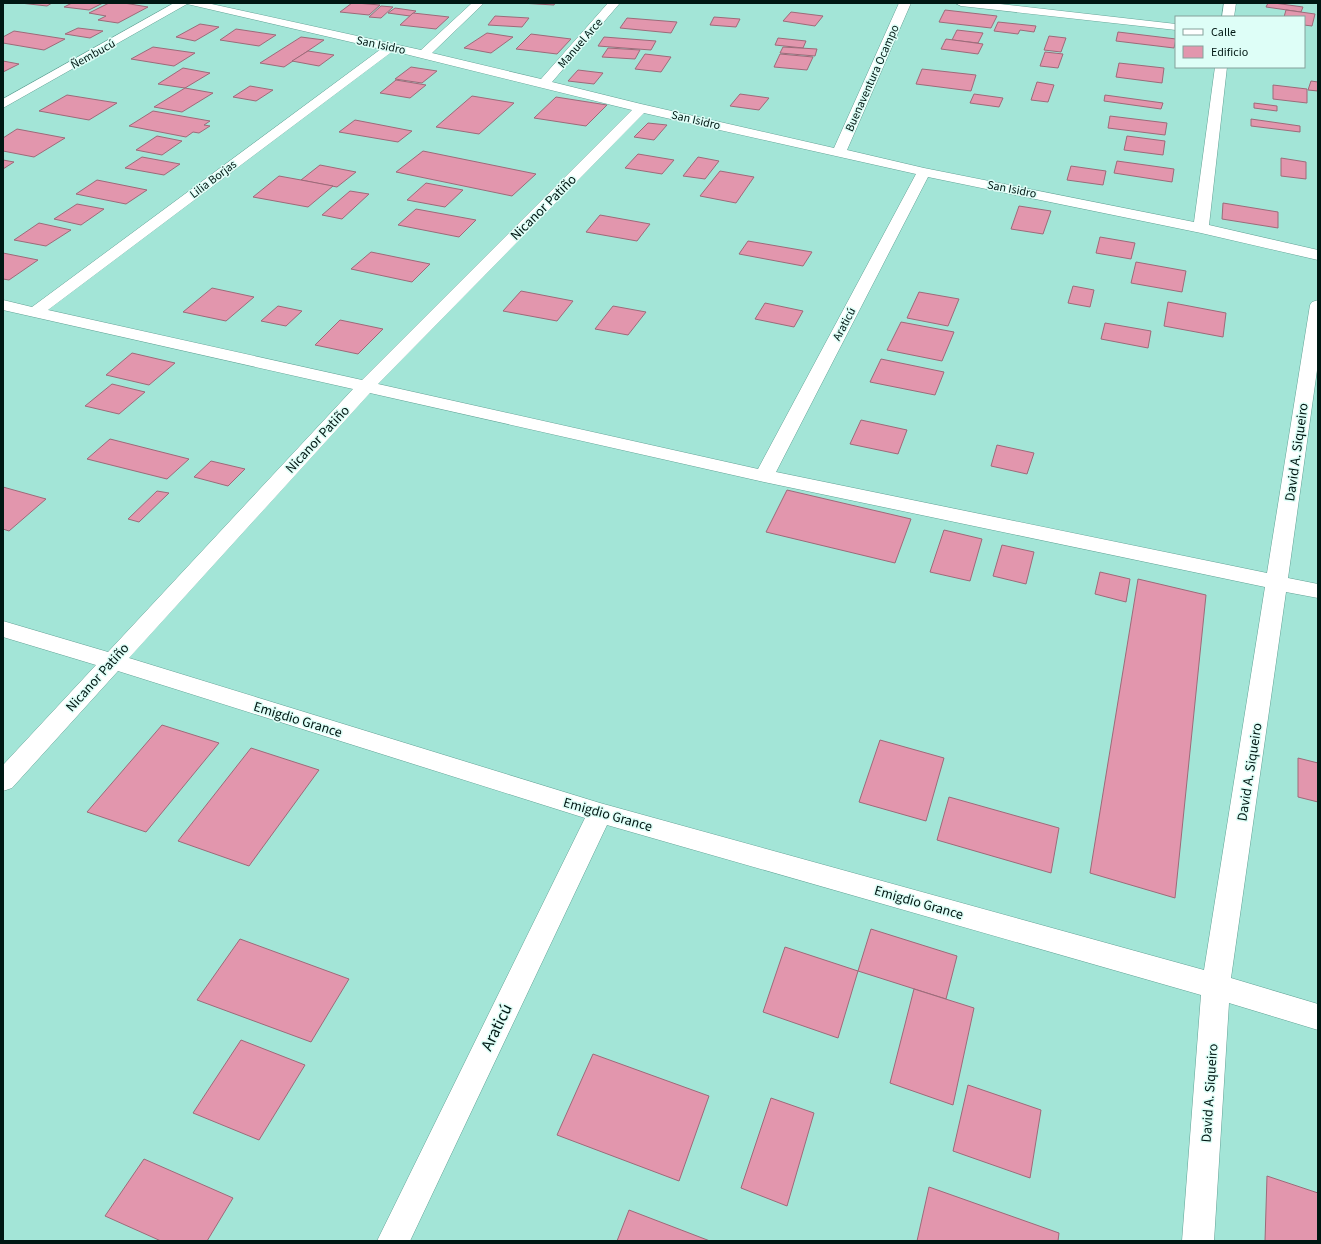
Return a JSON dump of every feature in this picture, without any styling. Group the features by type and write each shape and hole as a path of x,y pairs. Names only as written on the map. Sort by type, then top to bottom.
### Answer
{"street":[{"name":"Ñembucú","path":"3,104 182,3"},
{"name":"San Isidro","path":"192,3 424,54 641,108 924,172 1201,228 1318,255"},
{"path":"237,13 252,3"},
{"path":"424,54 478,3"},
{"name":"Manuel Arce","path":"545,84 614,3"},
{"name":"Buenaventura Ocampo","path":"839,152 905,3"},
{"path":"961,3 1175,27"},
{"path":"1228,16 1230,3"},
{"name":"Lilia Borjas","path":"35,312 391,47"},
{"path":"1201,228 1221,68"},
{"name":"Nicanor Patiño","path":"3,781 366,386 641,108"},
{"name":"Araticú","path":"764,476 924,172"},
{"path":"3,304 764,476 1318,591"},
{"name":"David A. Siqueiro","path":"1198,1241 1216,986 1277,583 1314,361 1318,305"},
{"name":"Emigdio Grance","path":"3,629 112,661 600,813 1318,1016"},
{"name":"Araticú","path":"392,1241 600,813"}],"building":[{"path":"20,3 52,3 47,6"},
{"path":"72,3 103,3 89,10 64,7"},
{"path":"109,3 124,3 148,7 118,23 98,20 106,16 89,13"},
{"path":"352,3 380,5 369,15 340,12"},
{"path":"520,3 555,3 554,5"},
{"path":"1268,3 1303,7 1301,12 1266,7"},
{"path":"381,6 393,7 381,18 369,17"},
{"path":"395,8 416,11 410,16 388,13"},
{"path":"945,10 997,16 991,28 939,22"},
{"path":"1286,10 1315,14 1312,26 1305,25 1305,16 1284,16"},
{"path":"791,12 823,16 815,26 783,21"},
{"path":"413,13 449,17 436,29 400,25"},
{"path":"495,16 529,18 522,27 488,25"},
{"path":"714,17 740,19 736,27 710,25"},
{"path":"627,18 677,22 671,33 620,28"},
{"path":"998,22 1036,26 1034,32 1020,30 1018,34 994,31"},
{"path":"200,24 219,27 195,41 176,37"},
{"path":"78,28 103,31 90,38 65,34"},
{"path":"236,29 276,35 259,46 220,40"},
{"path":"957,30 983,33 978,43 952,40"},
{"path":"14,31 65,39 44,50 3,43 3,37"},
{"path":"1118,32 1175,39 1175,44 1174,48 1116,41"},
{"path":"487,33 513,37 491,53 464,48"},
{"path":"531,34 571,39 557,54 516,49"},
{"path":"1049,36 1066,38 1061,52 1044,50"},
{"path":"301,37 324,40 284,67 260,63"},
{"path":"604,37 656,41 651,50 598,46"},
{"path":"778,38 806,41 803,48 775,45"},
{"path":"946,39 983,44 978,54 941,49"},
{"path":"153,47 195,53 174,66 131,59"},
{"path":"783,47 817,49 815,56 780,53"},
{"path":"608,48 640,50 635,59 602,57"},
{"path":"308,51 334,55 319,66 292,61"},
{"path":"1045,52 1063,54 1058,68 1040,66"},
{"path":"645,54 671,57 661,72 635,69"},
{"path":"780,54 813,57 807,70 774,67"},
{"path":"3,61 19,64 3,72"},
{"path":"1119,63 1164,68 1162,83 1116,77"},
{"path":"411,67 437,71 422,83 395,79"},
{"path":"183,68 210,73 185,88 158,84"},
{"path":"922,69 976,75 971,91 916,84"},
{"path":"578,70 603,73 594,84 568,81"},
{"path":"396,80 426,85 410,98 380,93"},
{"path":"1311,81 1318,82 1318,91 1308,90"},
{"path":"1037,82 1054,85 1048,102 1031,100"},
{"path":"1273,85 1307,89 1307,103 1273,99"},
{"path":"250,86 273,90 256,101 233,97"},
{"path":"185,88 213,93 182,112 154,107"},
{"path":"740,94 769,98 759,110 730,106"},
{"path":"974,94 1003,98 999,107 970,103"},
{"path":"67,95 117,103 89,120 39,111"},
{"path":"1105,95 1163,103 1161,109 1104,101"},
{"path":"472,96 514,103 479,134 436,127"},
{"path":"556,97 607,105 586,126 534,118"},
{"path":"1254,103 1277,106 1277,111 1254,108"},
{"path":"153,111 210,121 204,125 210,126 199,133 193,132 186,137 129,126"},
{"path":"1110,116 1167,123 1165,135 1108,128"},
{"path":"1251,119 1300,126 1300,132 1251,126"},
{"path":"355,120 412,131 398,142 339,132"},
{"path":"648,123 667,125 654,140 634,137"},
{"path":"17,129 65,138 34,157 3,151 3,138"},
{"path":"157,136 182,141 162,155 136,150"},
{"path":"1127,136 1165,141 1163,155 1124,150"},
{"path":"423,151 536,174 512,196 396,172"},
{"path":"638,154 674,160 662,174 625,168"},
{"path":"142,157 180,164 164,175 125,168"},
{"path":"698,157 719,161 705,179 683,176"},
{"path":"1281,158 1306,162 1306,179 1281,176"},
{"path":"3,160 14,162 3,169"},
{"path":"1117,161 1174,169 1172,182 1114,173"},
{"path":"320,165 356,172 337,187 301,180"},
{"path":"1071,166 1106,171 1103,185 1067,180"},
{"path":"720,171 754,177 736,203 700,196"},
{"path":"279,176 333,186 308,207 253,197"},
{"path":"97,180 147,190 126,204 76,194"},
{"path":"426,183 463,190 445,207 407,200"},
{"path":"350,191 369,194 342,219 322,215"},
{"path":"1223,203 1278,212 1278,228 1222,219"},
{"path":"77,204 104,209 81,225 54,219"},
{"path":"1019,206 1051,211 1043,234 1011,229"},
{"path":"416,209 476,220 459,237 398,225"},
{"path":"600,215 650,224 637,241 586,232"},
{"path":"39,223 71,230 46,246 14,240"},
{"path":"1100,237 1135,243 1131,259 1096,253"},
{"path":"748,241 812,252 803,266 739,254"},
{"path":"371,252 430,264 412,282 351,269"},
{"path":"3,253 38,260 9,280 3,279"},
{"path":"1136,262 1186,271 1182,292 1131,283"},
{"path":"1073,286 1094,290 1090,307 1068,303"},
{"path":"212,288 254,297 226,321 183,312"},
{"path":"521,291 573,301 557,321 503,311"},
{"path":"919,292 959,299 948,326 907,318"},
{"path":"1168,302 1226,313 1223,337 1164,326"},
{"path":"765,303 803,311 794,327 755,319"},
{"path":"278,306 302,311 286,326 261,321"},
{"path":"613,306 646,312 628,335 595,329"},
{"path":"340,320 383,329 358,354 315,345"},
{"path":"901,322 954,332 942,361 887,350"},
{"path":"1105,323 1151,331 1148,348 1101,339"},
{"path":"132,353 175,363 149,385 106,375"},
{"path":"881,359 944,372 935,395 870,382"},
{"path":"112,384 145,392 119,414 85,406"},
{"path":"861,420 907,430 898,454 850,444"},
{"path":"110,439 189,459 167,479 87,459"},
{"path":"997,445 1034,453 1027,474 991,466"},
{"path":"211,461 245,469 228,486 194,477"},
{"path":"3,487 46,499 9,531 3,529"},
{"path":"787,490 911,519 895,563 766,532"},
{"path":"157,491 169,493 139,522 128,519"},
{"path":"944,530 982,539 970,581 930,572"},
{"path":"1002,545 1034,552 1026,584 993,576"},
{"path":"1100,572 1130,579 1126,602 1095,594"},
{"path":"1138,579 1206,595 1175,898 1090,873"},
{"path":"162,725 219,743 146,832 87,812"},
{"path":"880,740 944,758 926,821 859,802"},
{"path":"251,748 319,770 249,866 178,841"},
{"path":"1298,758 1318,763 1318,802 1298,797"},
{"path":"949,797 1059,828 1051,873 937,840"},
{"path":"871,929 957,956 946,999 858,971"},
{"path":"240,939 349,979 311,1042 197,1000"},
{"path":"785,947 858,971 838,1038 763,1012"},
{"path":"914,989 974,1008 953,1105 890,1083"},
{"path":"241,1040 305,1065 259,1140 193,1113"},
{"path":"593,1054 709,1096 679,1181 557,1135"},
{"path":"968,1085 1041,1110 1030,1178 953,1151"},
{"path":"771,1098 814,1113 787,1206 741,1188"},
{"path":"144,1159 233,1198 207,1241 161,1241 105,1216"},
{"path":"1267,1176 1318,1193 1318,1241 1265,1241"},
{"path":"929,1187 1059,1233 1058,1241 917,1241"},
{"path":"629,1210 710,1241 617,1241"}]}
